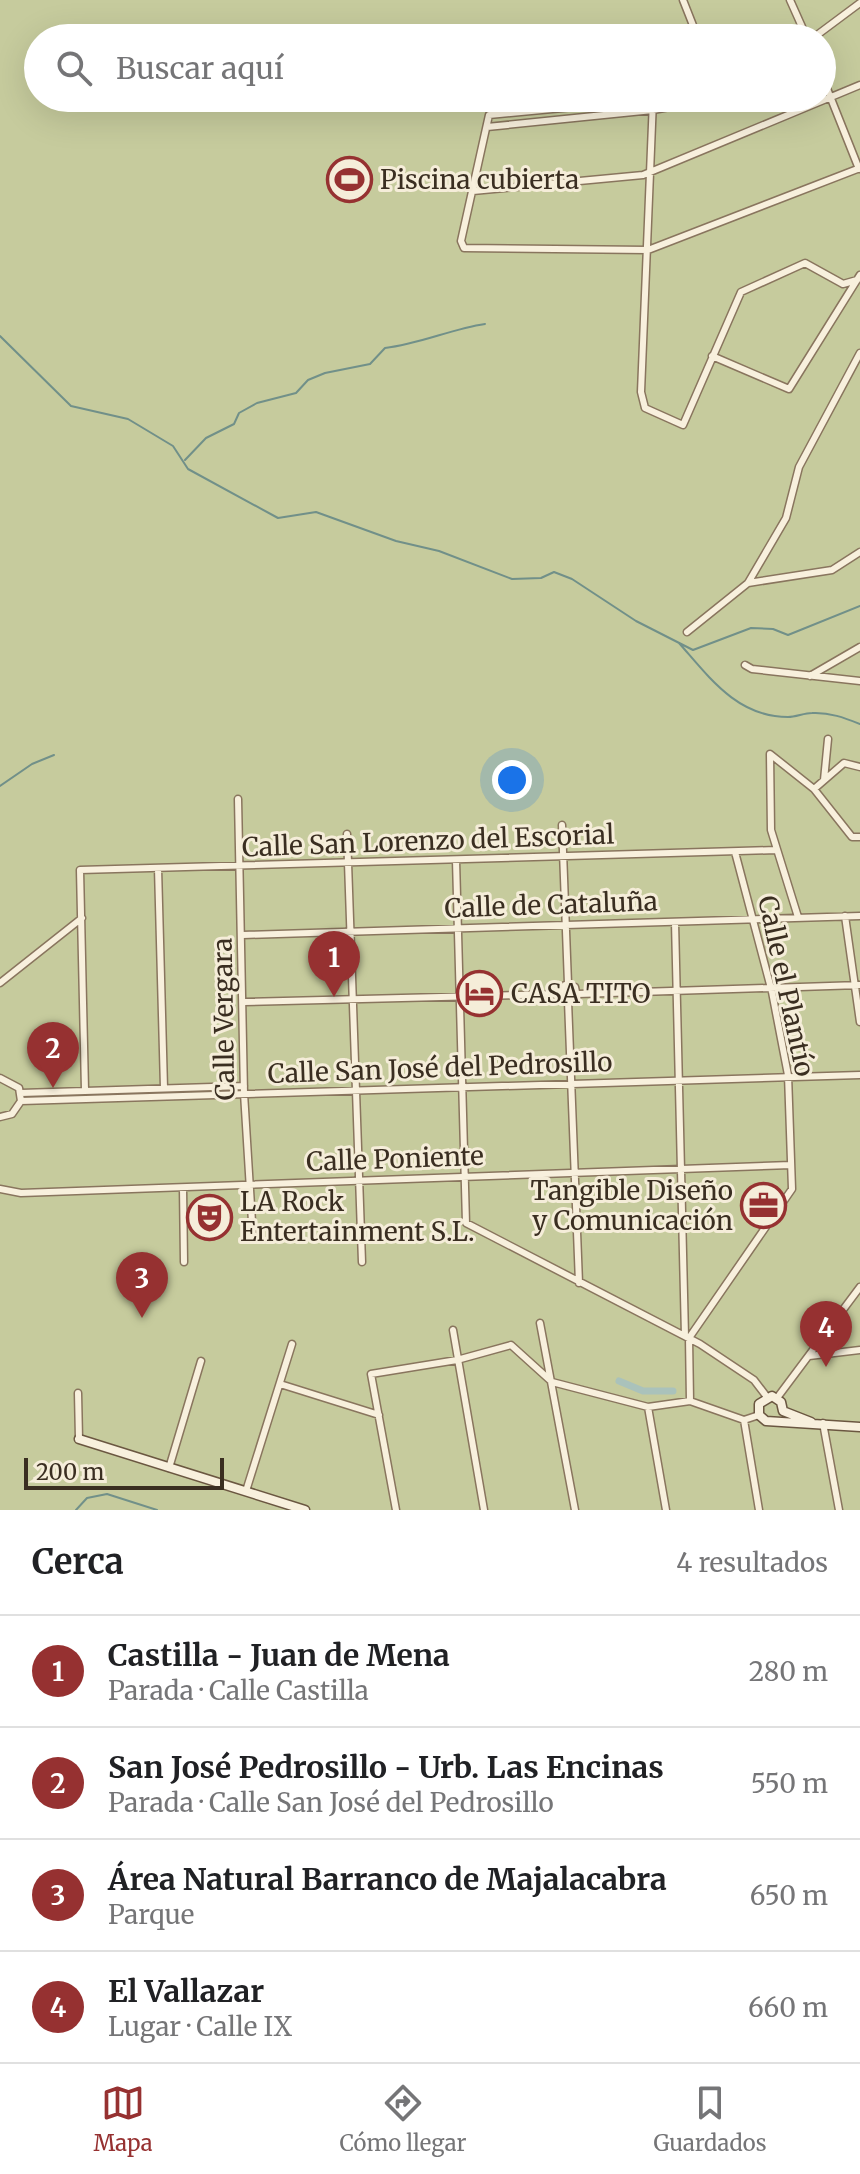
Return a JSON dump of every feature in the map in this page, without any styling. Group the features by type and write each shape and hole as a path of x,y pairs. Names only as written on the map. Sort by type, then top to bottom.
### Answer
{"street":[{"path":"683,0 692,24"},
{"path":"790,0 800,24"},
{"path":"830,24 857,2"},
{"path":"836,95 860,85"},
{"path":"522,112 489,115 461,241 464,248 648,250 860,169 836,111"},
{"path":"487,127 633,112"},
{"path":"653,112 643,404 649,411 683,425 741,292 805,263 843,284 859,278"},
{"path":"473,191 651,171 794,112"},
{"path":"712,356 789,389 859,278"},
{"path":"687,632 748,583 786,518 799,467 860,353"},
{"path":"748,583 832,570 860,552"},
{"path":"810,676 860,647"},
{"path":"745,665 752,669 860,681"},
{"path":"824,780 828,739"},
{"path":"798,917 771,830 770,754 814,789 852,837 860,837"},
{"path":"814,789 844,763 860,767"},
{"name":"Calle Vergara","path":"238,799 244,1090 253,1238"},
{"path":"562,825 568,984"},
{"path":"347,834 362,1262"},
{"name":"Calle San Lorenzo del Escorial","path":"82,918 80,870 348,865 776,850"},
{"name":"Calle el Plantío","path":"687,1337 792,1189 788,1077 771,989 735,852"},
{"path":"456,860 466,1223 687,1337 754,1380 767,1397 777,1398"},
{"path":"158,868 164,1088"},
{"path":"845,916 860,1022"},
{"name":"Calle de Cataluña","path":"243,935 860,916"},
{"path":"0,983 82,918"},
{"path":"82,918 85,1090"},
{"path":"675,922 690,1401"},
{"path":"560,994 562,987 568,984 575,987 578,994"},
{"path":"568,1001 578,994 857,985"},
{"path":"244,1002 560,994 568,1001 579,1283"},
{"name":"Calle San José del Pedrosillo","path":"21,1093 164,1088 354,1091 860,1075"},
{"path":"0,1078 15,1084 21,1093 21,1101 12,1114 0,1117"},
{"name":"Calle San José del Pedrosillo","path":"21,1101 244,1090"},
{"name":"Calle Poniente","path":"0,1189 21,1193 791,1165"},
{"path":"183,1188 184,1262"},
{"path":"777,1398 860,1287"},
{"path":"540,1323 575,1510"},
{"path":"453,1330 484,1510"},
{"path":"246,1491 292,1344"},
{"path":"396,1510 371,1374 457,1360 511,1345 552,1382 648,1407 690,1401 744,1420 759,1415 772,1422 822,1422 860,1427"},
{"path":"809,1356 860,1350"},
{"path":"169,1468 201,1361"},
{"path":"280,1384 379,1415"},
{"path":"78,1393 79,1439 305,1510"},
{"path":"759,1415 759,1404 767,1397"},
{"path":"777,1398 783,1411 811,1422"},
{"path":"648,1407 666,1510"},
{"path":"772,1422 783,1411"},
{"path":"744,1420 759,1510"},
{"path":"822,1422 839,1510"}],"green space":[{"path":"0,0 860,0 860,1510 0,1510"}],"waterway":[{"path":"185,460 206,438 234,424 239,413 257,403 296,393 308,380 325,373 370,364 385,348 485,324"},
{"path":"0,336 71,406 128,419 173,446 188,469 278,518 316,512 396,541 439,551 512,579 541,578 554,572 572,579 636,621 693,650 751,628 773,629 788,635 860,606"},
{"path":"679,643 726,693 754,710 788,717 825,713 860,724"},
{"path":"0,786 32,764 54,755"},
{"path":"619,1381 643,1391 673,1391"},
{"path":"76,1510 87,1498 107,1494 157,1510"}],"place":[{"name":"Piscina cubierta","path":"349,180"},
{"name":"CASA TITO","path":"480,994"},
{"name":"Castilla - Juan de Mena","path":"334,997"},
{"name":"San José Pedrosillo - Urb. Las Encinas","path":"53,1088"},
{"name":"Tangible Diseño y Comunicación","path":"764,1206"},
{"name":"LA Rock Entertainment S.L.","path":"209,1217"},
{"name":"Área Natural Barranco de Majalacabra","path":"142,1318"},
{"name":"El Vallazar","path":"826,1367"}]}
